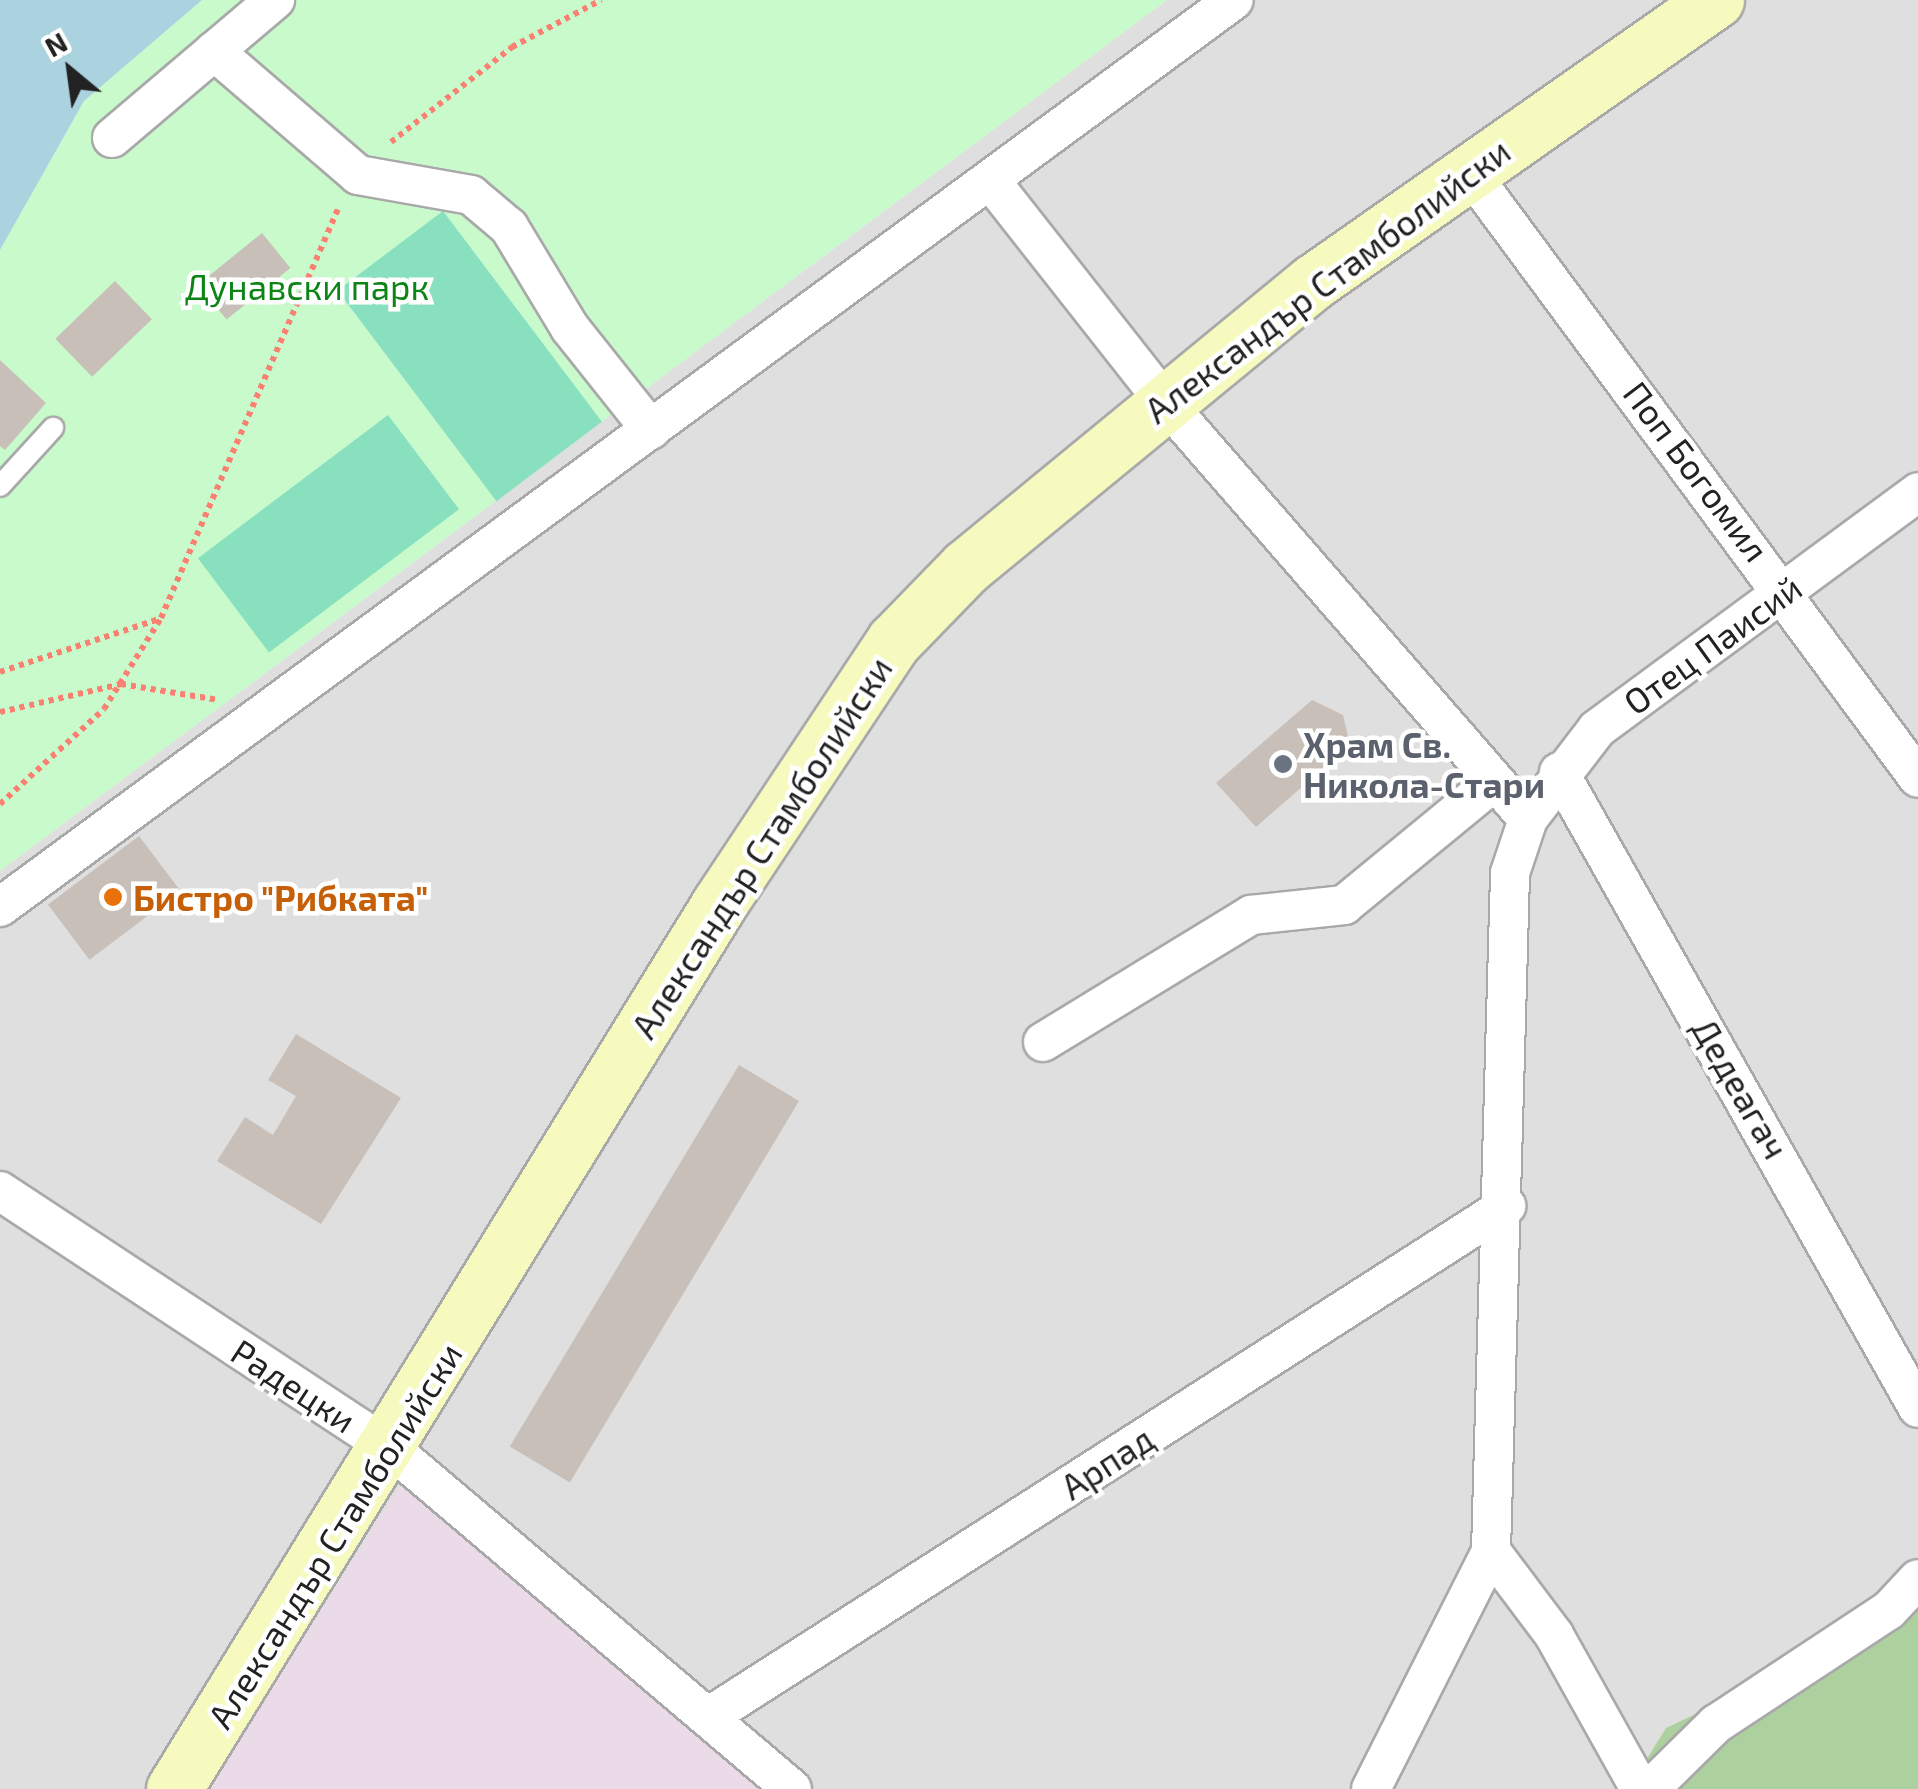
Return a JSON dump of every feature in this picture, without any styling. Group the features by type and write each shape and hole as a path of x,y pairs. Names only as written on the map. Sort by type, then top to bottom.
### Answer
{"main road":[{"name":"Александър Стамболийски","path":"174,1789 390,1448 836,718 966,567 1164,401 1468,170 1716,0"}],"street":[{"path":"112,138 275,0"},
{"path":"0,907 1234,0"},
{"path":"214,50 358,175 470,194 509,227 570,328 652,430"},
{"name":"Поп Богомил","path":"1468,170 1787,589 1918,778"},
{"path":"990,180 1164,401 1528,819"},
{"name":"Отец Паисий","path":"1491,1551 1506,1206 1510,874 1528,819 1559,772 1596,730 1918,492"},
{"name":"Дедеагач","path":"1559,772 1918,1408"},
{"path":"1043,1042 1251,915 1344,905 1495,781"},
{"name":"Радецки","path":"0,1192 390,1448 792,1789"},
{"name":"Арпад","path":"708,1717 1506,1206"},
{"path":"1371,1789 1491,1551 1554,1636 1640,1789"},
{"path":"1650,1789 1716,1724 1889,1610 1918,1579"}],"lane":[{"path":"0,486 53,428"}],"path":[{"path":"0,804 43,772 121,684 161,618 317,242 358,175 452,90 601,0"},
{"path":"0,672 161,618"},
{"path":"0,712 121,684 268,711"}],"shaded area":[{"path":"1167,0 1918,0 1918,1789 0,1789 0,871"},
{"path":"412,1468 803,1789 207,1789"}],"green space":[{"name":"Дунавски парк","path":"202,0 1167,0 0,871 0,250 84,101"},
{"path":"443,211 602,422 496,501 338,290"},
{"path":"388,415 459,509 269,652 198,558"},
{"path":"1918,1609 1918,1789 1628,1789 1666,1728"}],"water":[{"path":"0,0 202,0 84,101 0,250"}],"building":[{"path":"262,233 290,268 227,320 198,285"},
{"path":"115,281 152,319 92,377 55,339"},
{"path":"0,360 46,403 5,450 0,446"},
{"name":"Храм Св. Никола-Стари","path":"1312,700 1343,715 1350,745 1256,827 1216,783"},
{"name":"Бистро \"Рибката\"","path":"139,836 181,891 89,960 48,905"},
{"path":"296,1034 401,1098 321,1224 217,1161 245,1117 273,1135 296,1096 268,1080"},
{"path":"739,1065 799,1101 570,1482 510,1446"}],"place":[{"name":"Храм Св. Никола-Стари","path":"1283,764"},
{"name":"Бистро \"Рибката\"","path":"113,897"}]}
